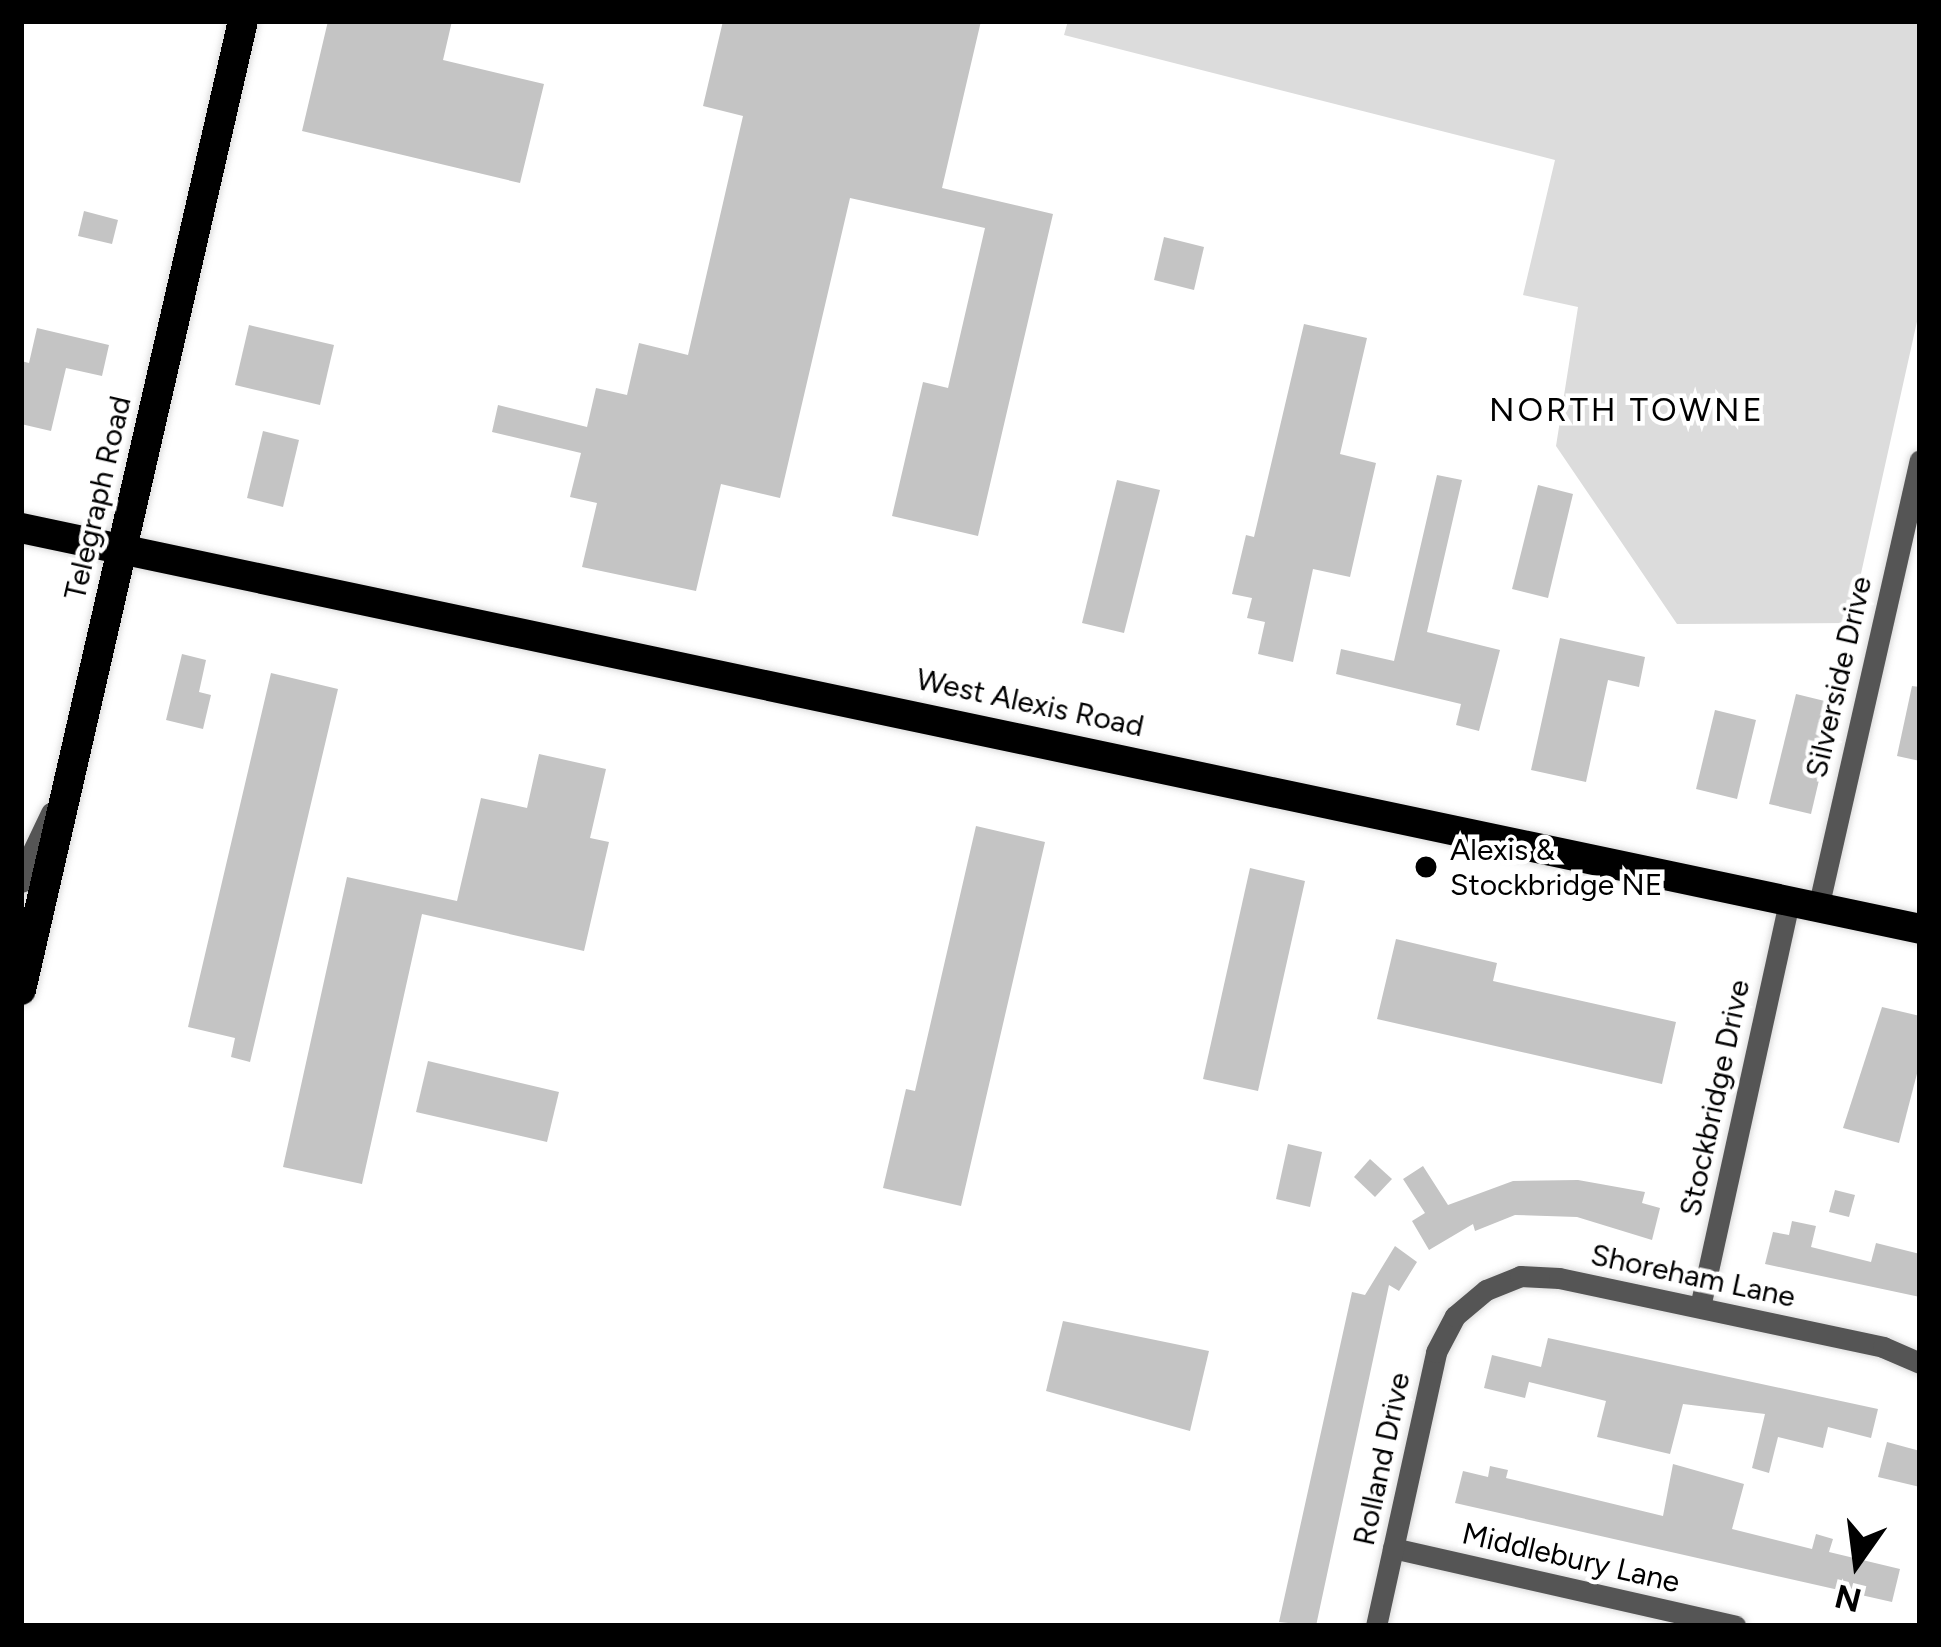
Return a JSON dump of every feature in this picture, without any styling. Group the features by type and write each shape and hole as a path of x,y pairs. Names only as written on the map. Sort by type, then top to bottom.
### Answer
{"main road":[{"name":"Telegraph Road","path":"21,990 244,21"},
{"name":"West Alexis Road","path":"21,528 1920,929"}],"street":[{"name":"Silverside Drive","path":"1804,905 1920,460"},
{"path":"21,881 67,785"},
{"name":"Stockbridge Drive","path":"1700,1307 1804,905"},
{"name":"Shoreham Lane","path":"1460,1312 1520,1276 1700,1307 1883,1347 1920,1363"},
{"name":"Rolland Drive","path":"1376,1626 1436,1352 1460,1312"},
{"name":"Middlebury Lane","path":"1393,1548 1736,1626"}],"shaded area":[{"path":"1068,21 1920,21 1920,308 1850,623 1677,624 1556,446 1578,307 1523,295 1555,160 1064,35"}],"building":[{"path":"328,21 452,21 443,60 544,84 520,183 302,131"},
{"path":"723,21 981,21 942,188 1053,214 978,536 892,516 923,382 948,388 985,228 850,198 780,498 721,484 696,591 582,567 597,503 570,497 581,453 492,432 498,405 587,427 596,388 627,395 639,343 688,355 743,116 703,106"},
{"path":"84,211 118,220 112,244 78,236"},
{"path":"1164,237 1204,247 1194,290 1154,280"},
{"path":"1304,324 1367,338 1340,454 1376,463 1350,577 1313,569 1293,662 1258,654 1265,622 1247,618 1252,598 1232,594 1246,535 1254,537"},
{"path":"249,325 334,345 320,405 235,385"},
{"path":"37,328 109,345 102,376 66,368 51,431 21,424 21,361 29,363"},
{"path":"263,431 299,440 283,507 247,498"},
{"path":"1437,475 1462,480 1427,632 1500,650 1479,731 1456,725 1461,704 1336,674 1341,649 1394,661"},
{"path":"1117,480 1160,490 1124,633 1082,623"},
{"path":"1538,485 1573,494 1548,598 1512,589"},
{"path":"1560,638 1645,657 1639,687 1608,680 1586,782 1531,770"},
{"path":"182,654 206,660 199,692 211,695 203,729 166,720"},
{"path":"271,673 338,689 250,1062 231,1057 235,1038 188,1027"},
{"path":"1912,686 1920,687 1920,761 1897,756"},
{"path":"1796,694 1837,704 1811,814 1769,804"},
{"path":"1715,710 1756,720 1737,799 1696,789"},
{"path":"539,754 606,769 590,838 609,842 584,951 422,914 362,1184 283,1167 347,877 457,901 481,798 527,808"},
{"path":"976,826 1045,842 961,1206 883,1188 906,1089 915,1091"},
{"path":"1250,868 1305,881 1258,1091 1203,1079"},
{"path":"1396,939 1497,963 1493,981 1676,1022 1662,1084 1377,1019"},
{"path":"1882,1007 1920,1016 1920,1062 1899,1143 1843,1128"},
{"path":"428,1061 559,1092 547,1142 416,1112"},
{"path":"1288,1144 1322,1152 1310,1207 1276,1199"},
{"path":"1370,1159 1392,1179 1375,1197 1354,1177"},
{"path":"1423,1166 1448,1205 1513,1181 1578,1180 1645,1192 1642,1203 1660,1208 1652,1240 1577,1217 1515,1215 1475,1231 1473,1224 1429,1250 1412,1221 1425,1213 1403,1179"},
{"path":"1835,1190 1855,1195 1849,1217 1829,1212"},
{"path":"1792,1221 1816,1226 1811,1247 1871,1262 1876,1243 1920,1254 1920,1297 1765,1264 1773,1232 1789,1235"},
{"path":"1395,1246 1417,1262 1399,1291 1389,1285 1316,1626 1279,1622 1352,1292 1365,1295"},
{"path":"1063,1321 1209,1351 1190,1431 1046,1391"},
{"path":"1548,1338 1878,1409 1871,1438 1828,1427 1823,1448 1778,1437 1769,1473 1752,1468 1765,1414 1683,1404 1670,1454 1597,1437 1606,1401 1529,1382 1525,1398 1484,1388 1492,1355 1541,1367"},
{"path":"1887,1442 1920,1451 1920,1487 1878,1477"},
{"path":"1673,1464 1744,1484 1732,1529 1812,1549 1816,1534 1833,1539 1829,1552 1900,1569 1892,1602 1455,1503 1463,1471 1488,1477 1490,1466 1508,1470 1506,1478 1663,1516"}],"place":[{"name":"Alexis & Stockbridge NE","path":"1426,867"}],"district":[{"name":"NORTH TOWNE","path":"1627,410"}]}
